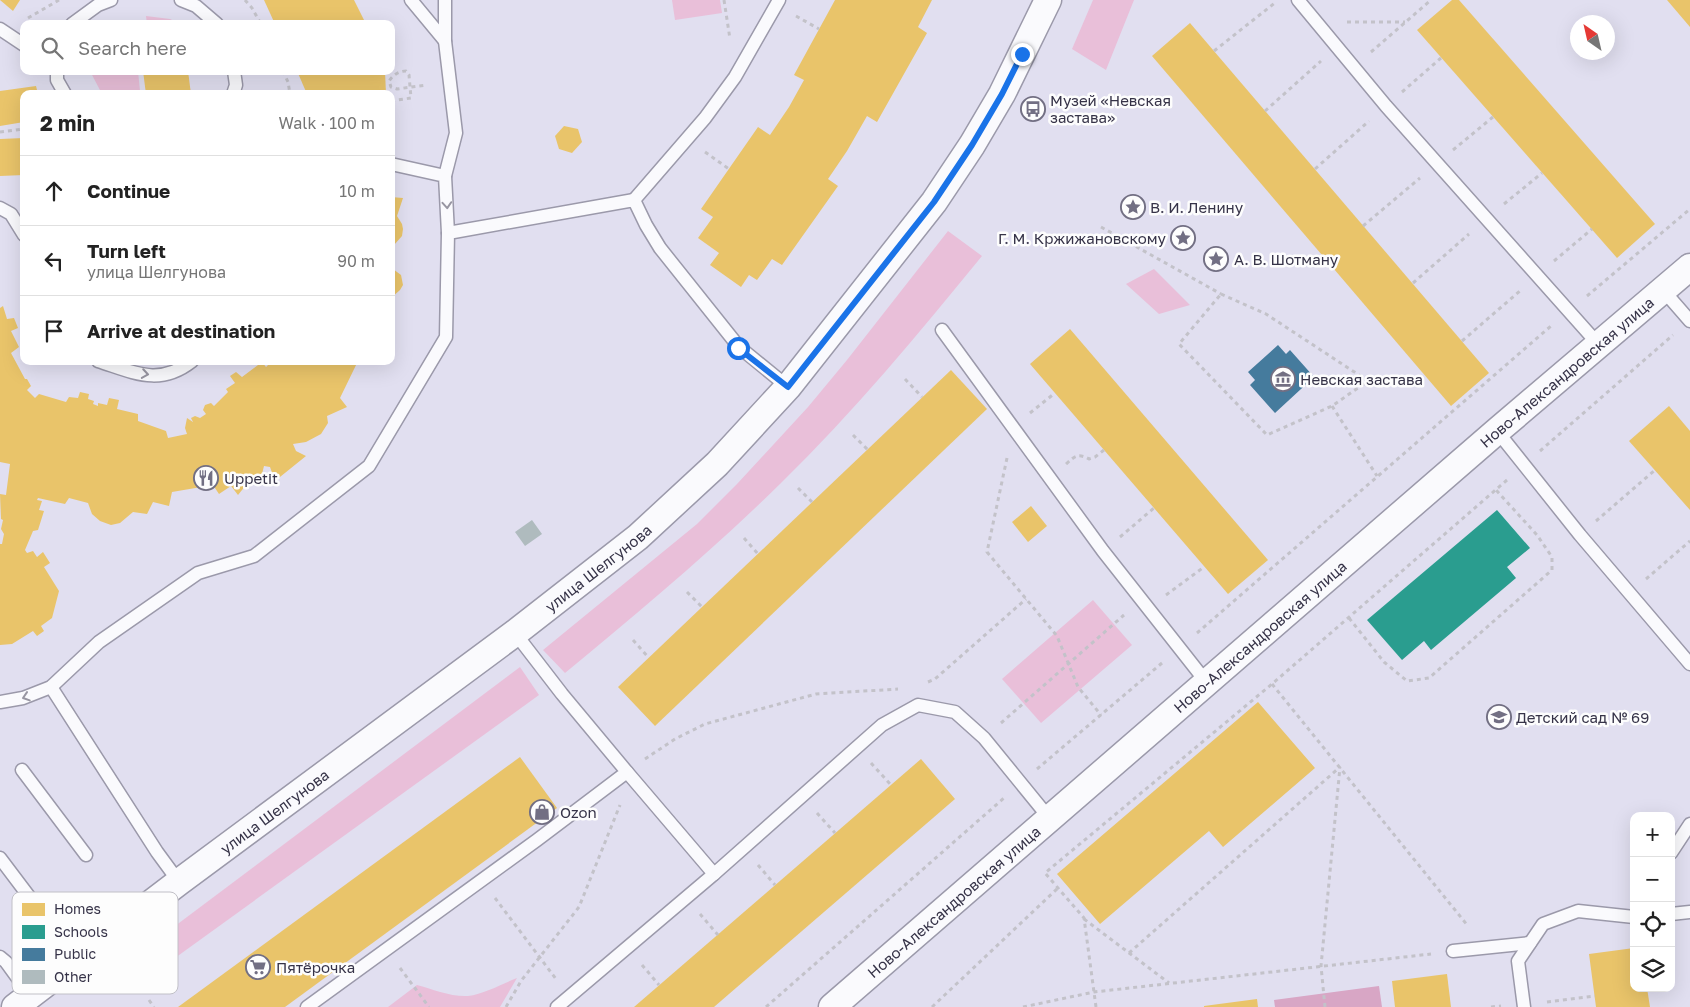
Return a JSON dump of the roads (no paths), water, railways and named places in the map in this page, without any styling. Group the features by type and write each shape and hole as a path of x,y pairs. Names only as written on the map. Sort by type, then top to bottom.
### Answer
{"street":[{"name":"улица Шелгунова","path":"166,892 515,633 638,537 717,464 788,387 934,202 1002,94 1048,0"},
{"name":"Ново-Александровская улица","path":"832,1007 1497,431 1690,268"}],"lane":[{"path":"77,20 98,5 112,0"},
{"path":"181,0 196,6 212,20"},
{"path":"411,0 445,41"},
{"path":"0,702 23,698 51,687 99,642 190,578 198,573 254,556 369,466 446,337 448,233 445,176 456,133 445,41 445,0"},
{"path":"448,233 634,200 687,140 735,77 778,0"},
{"path":"1298,0 1424,149 1570,310 1599,345"},
{"path":"0,29 20,42"},
{"path":"57,75 57,80 63,90"},
{"path":"234,90 235,75"},
{"path":"395,165 445,176"},
{"path":"634,200 660,248 738,348 788,387"},
{"path":"0,208 11,214 20,229"},
{"path":"1664,290 1690,321"},
{"path":"942,330 1103,551 1207,683"},
{"path":"112,365 146,375 166,376 187,365"},
{"path":"1497,431 1580,535 1690,664"},
{"path":"515,633 562,694 714,874"},
{"path":"51,687 156,852 179,882"},
{"path":"557,1007 714,874 882,725 918,705 956,712 984,738 1050,819"},
{"path":"22,770 86,855"},
{"path":"307,1007 627,772"},
{"path":"1675,847 1690,824"},
{"path":"0,858 25,892"},
{"path":"1524,1006 1518,961 1543,924 1578,911 1630,916"},
{"path":"1675,914 1690,912"},
{"path":"1453,951 1530,943"},
{"path":"0,957 6,962 12,976"}],"place":[{"name":"Музей «Невская застава»","path":"1033,109"},
{"name":"В. И. Ленину","path":"1133,207"},
{"name":"Г. М. Кржижановскому","path":"1183,238"},
{"name":"А. В. Шотману","path":"1216,259"},
{"name":"Невская застава","path":"1283,379"},
{"name":"Uppetit","path":"206,478"},
{"name":"Детский сад № 69","path":"1499,717"},
{"name":"Ozon","path":"542,812"},
{"name":"Пятёрочка","path":"258,967"}]}
